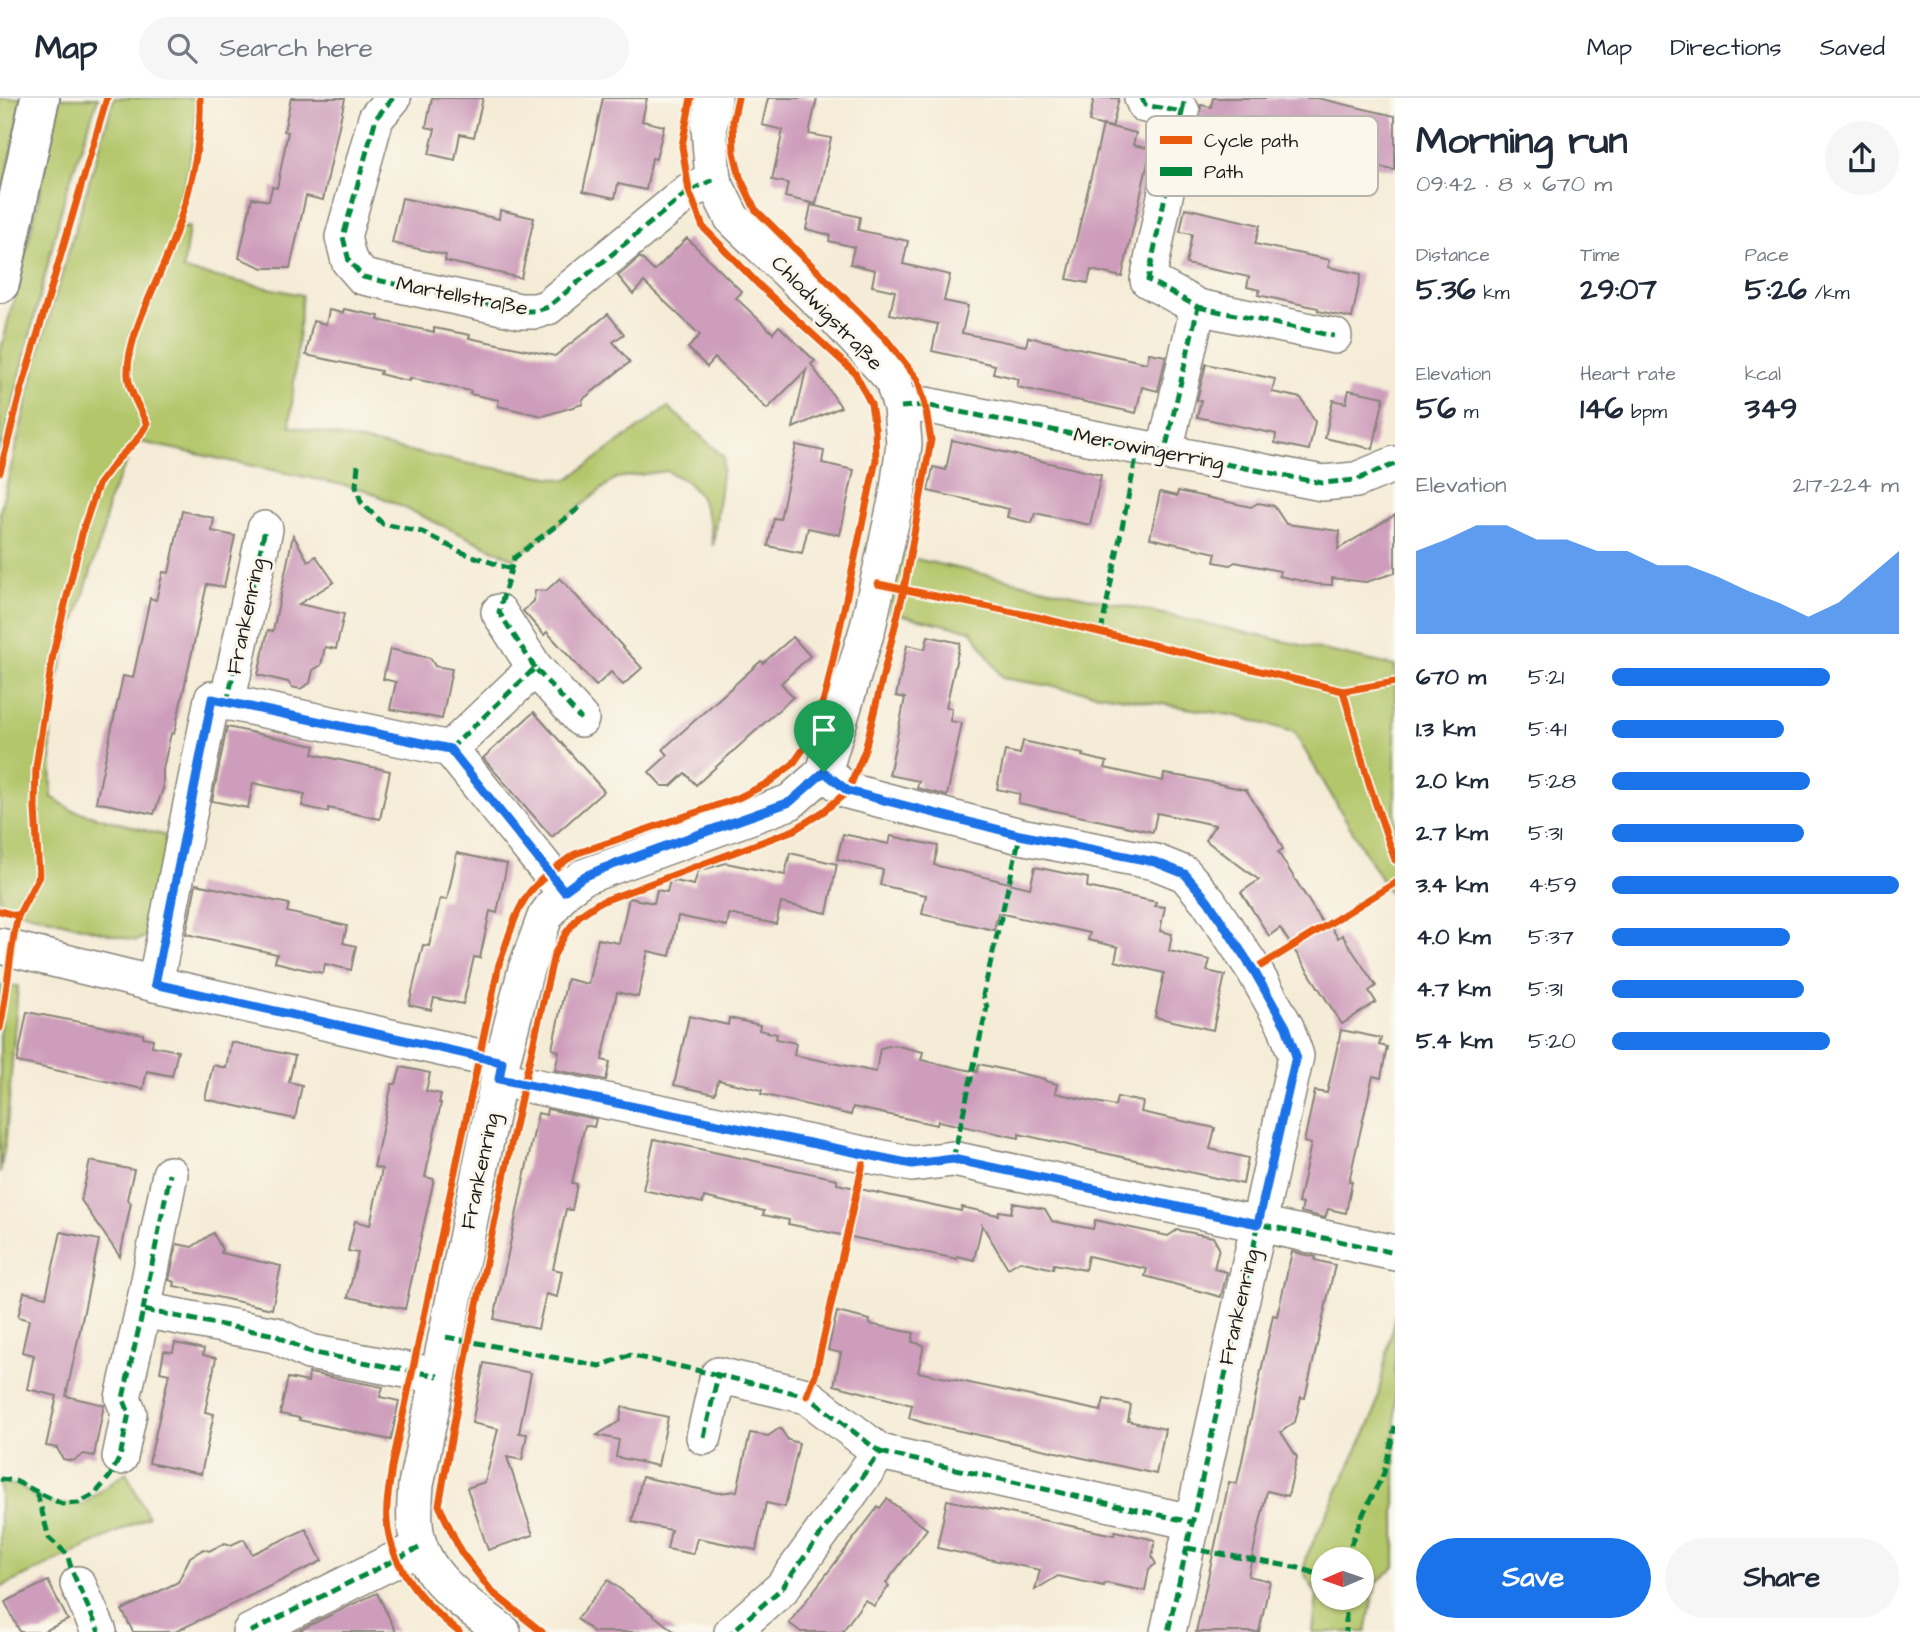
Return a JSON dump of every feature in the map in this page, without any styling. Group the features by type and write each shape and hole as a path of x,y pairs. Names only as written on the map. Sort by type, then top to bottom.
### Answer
{"main road":[{"path":"0,283 40,98"}],"street":[{"name":"Martellstraße","path":"393,98 376,118 343,237 349,261 363,277 520,311 536,311 548,307 688,191 713,180"},
{"name":"Chlodwigstraße","path":"714,98 709,127 713,180 732,218 835,317 892,379 901,407 904,444 897,496 878,584 824,772"},
{"path":"1142,98 1146,105 1183,105"},
{"path":"1165,196 1148,280 1198,307 1334,336"},
{"path":"1165,451 1198,307"},
{"name":"Merowingerring","path":"901,407 925,405 1322,483 1356,480 1395,464"},
{"name":"Frankenring","path":"227,704 265,529"},
{"path":"499,611 535,668 581,719"},
{"path":"535,668 450,749 564,891"},
{"name":"Frankenring","path":"155,984 212,699 450,749"},
{"name":"Frankenring","path":"503,1632 448,1590 433,1573 419,1548 415,1524 416,1485 500,1071 526,969 545,917 564,891 583,877 790,802 824,772 848,791 1020,835 1155,862 1185,874 1208,901 1254,971 1286,1027 1296,1056 1168,1632"},
{"path":"0,946 500,1071 912,1164 953,1159 1395,1253"},
{"path":"120,1457 129,1413 123,1398 144,1310 170,1174"},
{"path":"144,1310 275,1335 309,1352 438,1376"},
{"path":"704,1437 718,1374 807,1396 880,1452 1191,1522"},
{"path":"732,1632 782,1588 880,1452"},
{"path":"250,1632 419,1548"},
{"path":"78,1584 99,1632"}],"green space":[{"path":"0,98 23,98 0,206"},
{"path":"59,98 98,98 65,195 0,456 0,353 37,206"},
{"path":"114,98 196,98 192,148 174,229 189,227 183,270 302,295 290,426 470,464 567,480 668,407 724,457 713,546 710,523 700,496 686,481 667,471 616,478 514,559 366,490 136,441 109,499 103,532 50,704 52,797 72,810 167,836 157,931 136,941 0,906 0,512 41,344"},
{"path":"898,555 1395,666 1395,903 1294,732 1236,716 1002,678 972,631 889,612"},
{"path":"0,986 18,986 6,1139 0,1173"},
{"path":"1395,1314 1395,1567 1376,1583 1374,1593 1374,1547 1311,1547 1311,1585 1304,1573 1305,1559 1374,1415"},
{"path":"126,1472 148,1517 0,1588 0,1482 22,1487 33,1496 54,1504 83,1504"},
{"path":"1315,1610 1370,1610 1366,1632 1313,1632"}],"building":[{"path":"291,98 345,98 323,200 306,196 290,268 263,268 239,258 252,198 269,201 272,187 277,188 288,132 284,131"},
{"path":"432,98 483,98 474,137 460,134 455,160 429,154 435,129 426,127"},
{"path":"603,98 647,98 642,121 664,126 656,159 652,158 646,190 618,184 615,198 583,191"},
{"path":"768,98 817,98 809,134 831,138 816,204 785,197 788,183 772,180 783,130 762,125"},
{"path":"1094,98 1119,98 1112,128 1089,122"},
{"path":"1213,98 1317,98 1395,116 1395,170 1378,167 1378,116 1200,116 1201,105 1211,107"},
{"path":"1103,125 1136,133 1133,145 1146,148 1146,171 1122,277 1091,270 1088,283 1067,279"},
{"path":"402,198 499,219 500,210 534,218 521,278 445,261 446,255 392,243"},
{"path":"811,205 860,217 858,230 908,241 903,264 950,275 944,301 968,306 962,333 1026,346 1028,337 1147,363 1149,353 1166,356 1158,391 1142,387 1136,413 1017,387 1019,379 993,373 995,365 932,351 938,324 890,314 895,291 872,286 875,270 850,264 854,247 829,241 830,235 806,229"},
{"path":"1185,208 1260,225 1255,244 1330,260 1328,267 1361,274 1352,318 1258,295 1260,290 1247,287 1249,277 1186,264 1192,234 1180,232"},
{"path":"687,238 742,292 736,298 773,333 779,326 815,361 811,364 841,407 793,428 806,370 767,409 715,358 707,367 688,348 700,335 644,282 633,294 618,276 640,257 654,271"},
{"path":"344,309 379,316 378,320 434,332 434,328 470,335 469,338 555,356 608,314 624,334 613,342 630,362 582,400 583,404 543,416 498,406 499,400 470,394 471,391 410,378 410,381 395,378 380,374 381,371 306,355 313,321 326,324 329,310 343,313"},
{"path":"1206,364 1275,379 1272,392 1301,398 1315,422 1309,450 1275,443 1276,434 1197,417 1201,401 1197,400"},
{"path":"1349,390 1384,397 1373,449 1325,438 1333,400 1346,403"},
{"path":"952,440 1101,475 1090,525 1035,513 1032,523 1007,517 1009,509 928,491 933,467 946,470"},
{"path":"796,445 824,451 822,463 854,470 840,535 808,528 802,553 768,546 774,518 780,519"},
{"path":"1178,491 1251,507 1258,503 1274,506 1286,524 1340,531 1338,549 1395,515 1395,573 1366,582 1332,578 1332,585 1316,584 1279,576 1280,571 1235,562 1230,565 1214,562 1216,553 1150,538 1160,492 1177,496"},
{"path":"182,511 214,518 212,531 235,536 224,587 207,584 174,734 171,733 163,769 163,789 154,814 96,802 123,676 133,678 150,598 156,600 163,572 169,573"},
{"path":"293,535 308,561 316,556 334,582 299,604 344,614 336,649 325,647 321,665 313,670 310,683 300,689 292,687 288,682 258,675 268,630 273,631"},
{"path":"560,578 642,668 623,685 611,672 596,686 547,632 544,635 523,611 534,601 535,590 546,591"},
{"path":"928,636 960,643 946,707 952,708 950,721 962,723 947,796 917,788 919,781 889,775 905,698 896,696 907,645 925,649"},
{"path":"793,637 810,656 781,683 793,697 696,785 685,773 671,786 662,786 649,772 668,755 663,749 761,661 763,663"},
{"path":"390,649 430,658 435,666 452,669 442,719 390,709 396,682 383,679"},
{"path":"534,712 604,791 552,837 483,758"},
{"path":"227,727 315,746 313,754 390,771 380,819 328,808 328,812 302,806 305,794 253,783 248,808 212,801"},
{"path":"1023,741 1083,754 1082,756 1107,762 1105,768 1163,781 1164,774 1246,790 1277,837 1283,849 1278,852 1327,930 1331,927 1338,938 1342,935 1376,986 1369,991 1376,1002 1342,1024 1280,928 1269,936 1241,892 1259,880 1205,840 1215,825 1157,813 1153,832 1018,803 1020,794 997,789 1005,751 1020,754"},
{"path":"843,834 889,844 891,836 938,846 934,865 1030,888 1035,867 1088,878 1087,887 1156,902 1155,906 1165,907 1160,931 1172,934 1169,951 1210,960 1207,971 1225,975 1213,1030 1155,1017 1164,973 1115,961 1118,947 1088,940 1090,933 998,913 994,930 922,914 926,895 880,885 883,870 837,859"},
{"path":"457,853 507,864 497,913 490,911 480,958 474,957 463,1004 434,998 431,1010 409,1005 423,945 429,946 440,899 447,900"},
{"path":"790,853 837,864 827,913 781,903 776,924 729,914 727,926 678,916 670,956 648,951 638,997 617,992 602,1060 610,1062 606,1080 555,1070 559,1051 552,1049 567,979 588,984 598,939 619,943 629,898 654,903 657,890 667,892 670,880 694,885 698,871 726,863 785,875"},
{"path":"196,884 289,904 287,912 347,926 343,943 356,946 351,970 325,964 323,973 299,968 275,962 277,954 186,934"},
{"path":"27,1012 143,1034 143,1037 153,1039 152,1046 178,1051 172,1076 147,1071 143,1089 17,1062"},
{"path":"689,1016 728,1025 729,1018 760,1025 759,1030 777,1034 776,1039 796,1043 794,1055 876,1072 880,1048 894,1045 923,1052 921,1060 977,1072 979,1064 1045,1079 1057,1084 1055,1093 1115,1106 1117,1097 1143,1102 1141,1112 1215,1128 1210,1149 1248,1158 1243,1184 1019,1134 1019,1138 938,1121 937,1125 853,1107 851,1115 761,1094 762,1090 718,1080 715,1094 674,1085"},
{"path":"1341,1030 1381,1038 1379,1045 1387,1047 1381,1078 1373,1076 1349,1181 1352,1182 1346,1213 1328,1209 1325,1218 1301,1212 1303,1204 1298,1203 1311,1144 1304,1142 1315,1091 1327,1093"},
{"path":"231,1042 295,1056 289,1082 302,1085 295,1119 205,1099 213,1065 226,1068"},
{"path":"401,1067 430,1073 426,1091 441,1094 425,1177 434,1179 405,1309 348,1297 358,1253 348,1251 355,1221 370,1225 382,1169 374,1167 392,1084 396,1084"},
{"path":"547,1109 596,1119 594,1127 585,1125 572,1183 577,1184 572,1210 566,1209 553,1269 562,1271 557,1297 546,1294 538,1329 494,1319 538,1113 546,1115"},
{"path":"654,1139 837,1179 837,1184 961,1211 962,1207 998,1215 999,1211 1011,1213 1013,1203 1045,1209 1052,1221 1093,1229 1095,1220 1168,1236 1177,1230 1213,1237 1219,1248 1214,1269 1227,1272 1221,1297 1145,1276 1147,1269 1088,1256 1085,1270 1054,1264 1053,1269 1020,1261 1008,1268 982,1225 974,1260 957,1256 957,1259 788,1224 789,1220 763,1215 764,1211 704,1197 703,1203 643,1190"},
{"path":"90,1161 134,1170 127,1199 131,1203 120,1257 81,1200"},
{"path":"61,1232 99,1240 66,1396 104,1405 94,1456 84,1454 73,1461 63,1459 57,1448 46,1446 57,1396 27,1389 34,1355 22,1352 29,1320 18,1317 24,1292 46,1297"},
{"path":"213,1233 222,1249 221,1253 281,1266 272,1309 189,1291 174,1286 175,1282 169,1280 177,1244 192,1247"},
{"path":"1292,1252 1316,1257 1315,1260 1335,1265 1305,1398 1301,1397 1295,1422 1281,1432 1297,1457 1288,1496 1267,1491 1248,1576 1270,1581 1259,1632 1196,1632 1229,1482 1237,1484 1273,1315 1277,1316"},
{"path":"837,1312 870,1320 869,1324 914,1333 912,1342 924,1345 918,1372 1101,1411 1104,1399 1131,1405 1128,1421 1165,1429 1156,1474 924,1423 909,1418 912,1405 834,1385 841,1353 828,1350"},
{"path":"175,1343 204,1349 203,1355 216,1358 205,1412 214,1414 201,1474 149,1463 169,1374 160,1372 164,1351 173,1352"},
{"path":"484,1363 531,1373 519,1433 527,1434 522,1460 507,1457 533,1535 488,1550 467,1488 485,1482 498,1429 472,1423"},
{"path":"309,1373 383,1387 380,1397 399,1401 391,1440 280,1414 288,1378 308,1382"},
{"path":"622,1407 668,1417 658,1466 616,1457 619,1440 597,1435 620,1421"},
{"path":"780,1428 788,1440 799,1443 785,1507 766,1503 756,1550 697,1538 693,1554 667,1549 671,1530 632,1522 642,1477 718,1493 737,1491 750,1433 768,1436"},
{"path":"887,1499 927,1529 886,1583 889,1586 874,1606 865,1600 842,1632 801,1632 789,1623 878,1507"},
{"path":"947,1500 1114,1535 1115,1531 1155,1540 1152,1557 1156,1564 1149,1569 1145,1591 1058,1576 1035,1590 1040,1570 937,1548"},
{"path":"306,1529 322,1561 175,1632 133,1632 122,1610 178,1582 190,1557 204,1549 209,1551 225,1543 231,1545 244,1539 252,1554"},
{"path":"608,1580 675,1632 594,1632 577,1619"},
{"path":"48,1581 68,1620 42,1632 20,1632 5,1602"},
{"path":"377,1593 396,1632 296,1632 349,1606"}],"marked path":[{"path":"393,98 376,118 343,237 349,261 363,277 520,311 536,311 548,307 689,191 713,180"},
{"path":"1142,98 1145,105 1182,112 1181,116"},
{"path":"1182,112 1185,98"},
{"path":"1165,196 1148,280 1198,307 1165,451"},
{"path":"1198,307 1334,336"},
{"path":"901,407 925,405 1322,483 1356,480 1395,464"},
{"path":"1101,632 1138,448"},
{"path":"358,465 356,486 361,502 383,524 422,532 461,552 510,569"},
{"path":"535,668 499,612 514,558 583,505"},
{"path":"227,703 265,529"},
{"path":"450,749 535,668 581,719"},
{"path":"155,984 212,699 450,749 564,891"},
{"path":"824,772 848,791 1020,836 1155,862 1185,874 1208,901 1254,970 1286,1027 1296,1056 1168,1632"},
{"path":"953,1159 987,1007 983,995 1020,836"},
{"path":"499,1079 912,1164 953,1159 1395,1253"},
{"path":"143,1310 170,1174"},
{"path":"0,1479 15,1481 62,1504 78,1503 95,1494 110,1476 120,1457 129,1413 123,1398 143,1310 275,1335 309,1352 438,1376"},
{"path":"446,1337 600,1366 629,1355 718,1375"},
{"path":"704,1437 718,1375 807,1396 880,1452 782,1588 732,1632"},
{"path":"1350,1547 1384,1473 1395,1426"},
{"path":"880,1452 1191,1522"},
{"path":"37,1493 49,1538 67,1554 99,1632"},
{"path":"250,1632 419,1548"},
{"path":"1187,1548 1311,1572"},
{"path":"1346,1610 1346,1632"}],"cycle path":[{"path":"0,472 20,394 107,98"},
{"path":"18,916 39,876 35,808 36,767 53,654 84,526 98,485 147,424 130,387 129,361 136,330 168,254 187,197 199,137 200,98"},
{"path":"459,1632 422,1597 402,1569 390,1538 387,1508 392,1467 499,964 512,927 529,893 575,854 738,798 768,783 793,764 811,738 826,692 876,460 871,404 855,373 759,285 703,227 689,191 682,146 691,98"},
{"path":"542,1632 492,1592 461,1552 439,1505 469,1342 554,955 579,916 598,903 794,830 824,811 848,791 865,750 904,589 931,440 918,380 886,339 755,209 740,177 734,152 733,121 738,98"},
{"path":"878,584 1037,617 1343,691"},
{"path":"1395,682 1343,691 1369,784 1395,860"},
{"path":"1254,970 1395,883"},
{"path":"0,911 18,916 0,1028"},
{"path":"807,1396 815,1376 865,1154"}],"route":[{"path":"212,699 450,749 564,891 583,877 604,868 790,802 824,772 848,791 1020,835 1155,862 1185,874 1208,901 1254,971 1286,1027 1296,1056 1258,1224 953,1159 912,1164 499,1079 502,1062 155,984 212,699"}]}
